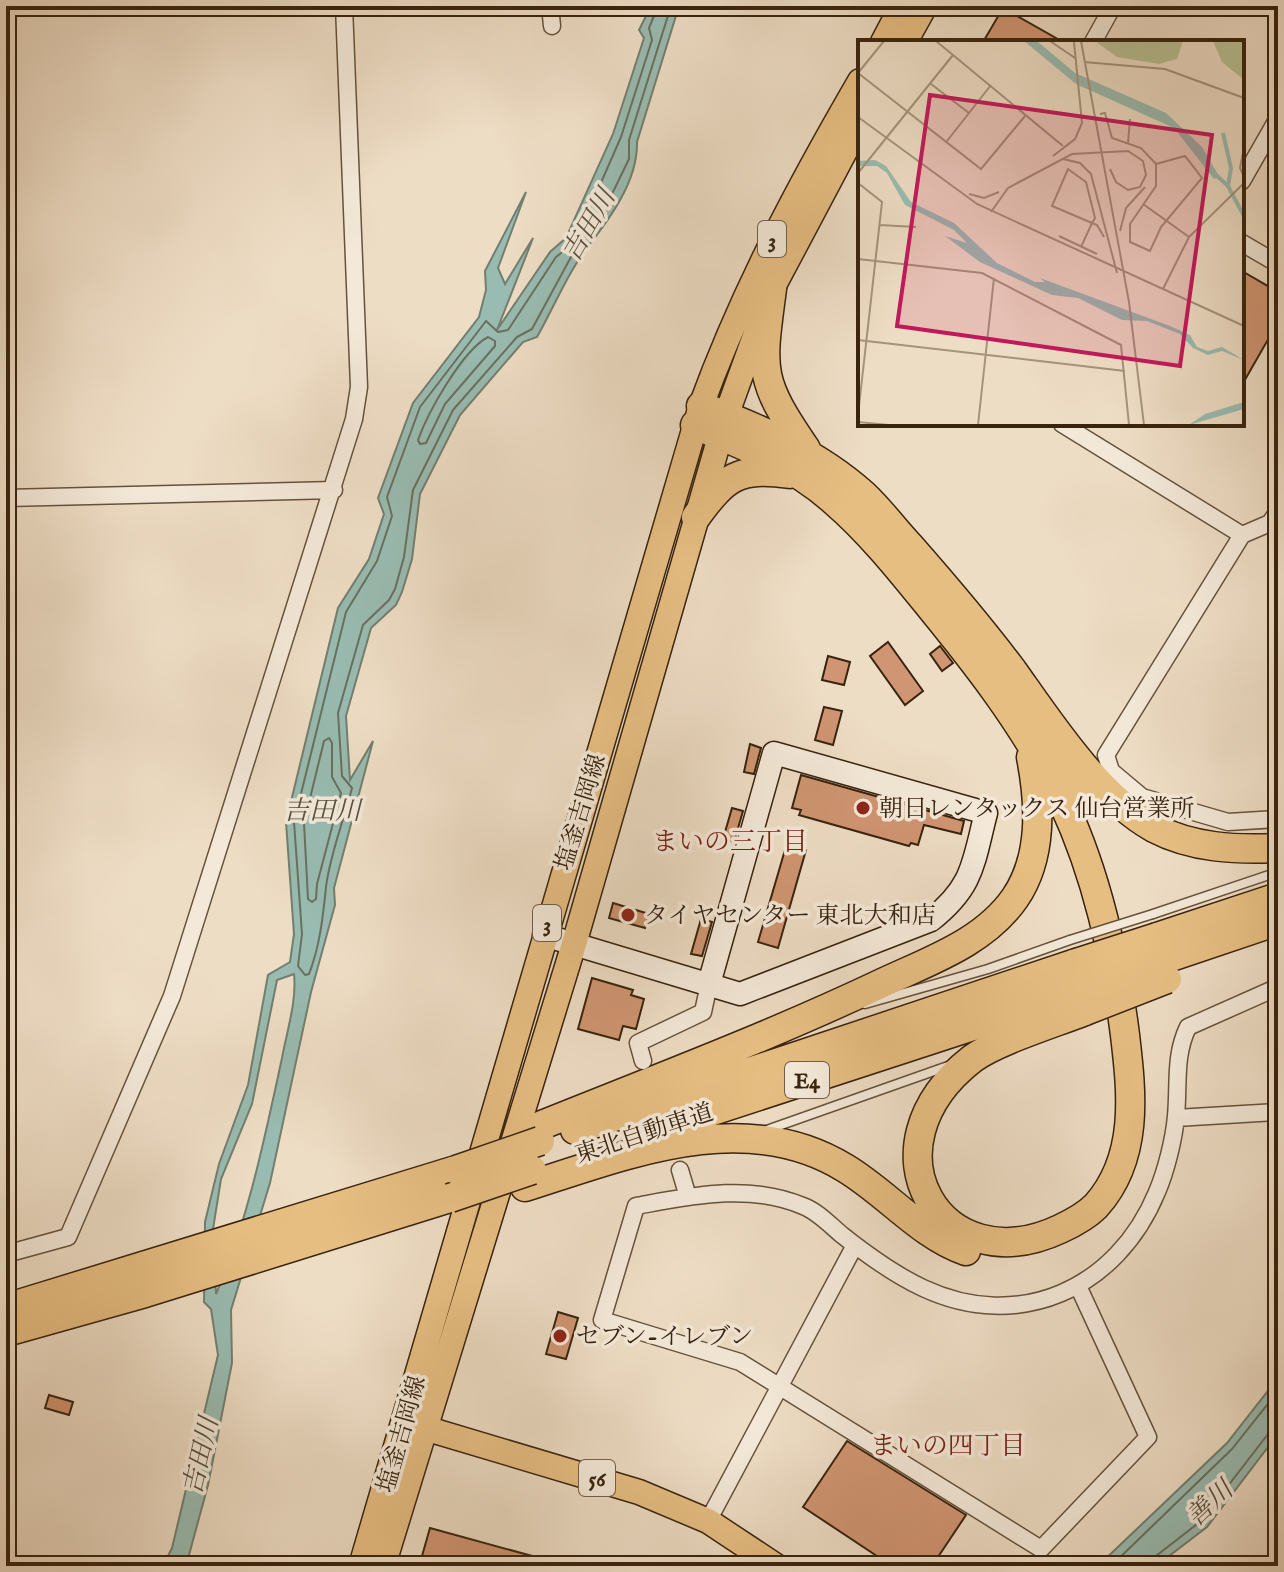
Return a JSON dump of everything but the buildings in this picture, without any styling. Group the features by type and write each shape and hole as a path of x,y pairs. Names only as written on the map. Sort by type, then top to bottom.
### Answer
{"highway":[{"path":"772,289 764,353 766,376 804,464"},
{"path":"529,1178 677,1142 745,1138 818,1155 845,1168 952,1246 985,1258 1042,1256 1072,1245 1097,1229 1118,1206 1142,1157 1147,1124 1145,1059 1116,912 1039,732 943,584 865,496 804,464 745,444 711,421"},
{"path":"696,517 716,490 740,473 804,464"},
{"path":"1039,732 1128,810 1155,828 1215,847 1278,848"},
{"path":"541,1133 821,1012 975,937 1016,897 1032,858 1038,814 1039,732"},
{"path":"1039,732 1052,780 1100,907 1124,1026 1131,1121 1123,1162 1110,1190 1088,1214 1041,1238 1015,1243 964,1233 927,1198 919,1180 915,1155 918,1130 931,1103 975,1057 1078,975 1160,947 1278,934"},
{"name":"東北自動車道","path":"6,1332 147,1280 312,1229 458,1163 541,1133 1078,975 1160,947 1278,897"},
{"name":"東北自動車道","path":"1160,947 1278,921"},
{"name":"東北自動車道","path":"312,1229 448,1206 1019,1011 1078,975"},
{"name":"東北自動車道","path":"6,1308 147,1280"}],"main road":[{"path":"884,40 902,6"},
{"path":"906,40 925,6"},
{"name":"塩釜吉岡線","path":"361,1566 415,1425 574,944 696,517 725,339 779,224 858,85"},
{"name":"塩釜吉岡線","path":"383,1566 415,1425 544,935 711,421 772,289 858,127"},
{"name":"56","path":"415,1425 599,1479 708,1521 776,1566"}],"street":[{"path":"6,1254 68,1237 172,996 354,419 359,387 344,6"},
{"path":"550,6 552,26"},
{"path":"1094,40 1113,6"},
{"path":"1244,178 1278,118"},
{"path":"1244,244 1278,264"},
{"path":"1065,426 1242,535"},
{"path":"6,498 334,490"},
{"path":"1278,511 1270,523 1242,535 1106,755 1111,771 1142,797 1228,822 1278,819"},
{"path":"544,935 709,984 740,994 931,920 956,900 970,875 986,813 774,753 709,984 703,1012 638,1043 643,1061"},
{"path":"1079,1288 1148,1437 1041,1549 740,1362 602,1320 636,1206 733,1192 767,1196 805,1206 855,1245 921,1288 959,1302 998,1305 1032,1303 1079,1288 1099,1273 1131,1238 1157,1192 1176,1118 1178,1048 1188,1027 1278,987"},
{"path":"1176,1118 1278,1112"},
{"path":"680,1170 688,1197"},
{"path":"708,1521 855,1245"}],"lane":[{"path":"1160,947 1278,872"},
{"path":"821,1012 1078,975"},
{"path":"745,1138 975,1057"}],"water":[{"name":"吉田川","path":"651,6 679,6 637,142 628,184 614,210 581,255 537,337 523,342 460,415 420,494 412,559 402,592 396,605 371,628 346,716 350,780 373,741 334,888 335,905 311,992 270,1183 231,1310 232,1363 208,1485 186,1566 163,1566 172,1548 218,1355 211,1309 204,1302 205,1222 219,1164 248,1085 268,975 290,962 294,934 286,822 338,608 369,559 384,514 378,498 413,403 479,317 486,290 485,271 526,192 498,268 505,284 533,238 497,330 550,252 566,238 613,134 644,38 639,30","holes":["294,974 289,1026 255,1178 216,1294 213,1229 221,1179 252,1104 277,980"]},
{"name":"善川","path":"1278,1378 1278,1434 1207,1527 1156,1566 1098,1566 1227,1443"}],"place":[{"name":"朝日レンタックス 仙台営業所","path":"863,808"},
{"name":"タイヤセンター 東北大和店","path":"628,915"},
{"name":"セブン-イレブン","path":"560,1336"}],"district":[{"name":"まいの三丁目","path":"730,841"},
{"name":"まいの四丁目","path":"948,1445"}]}
